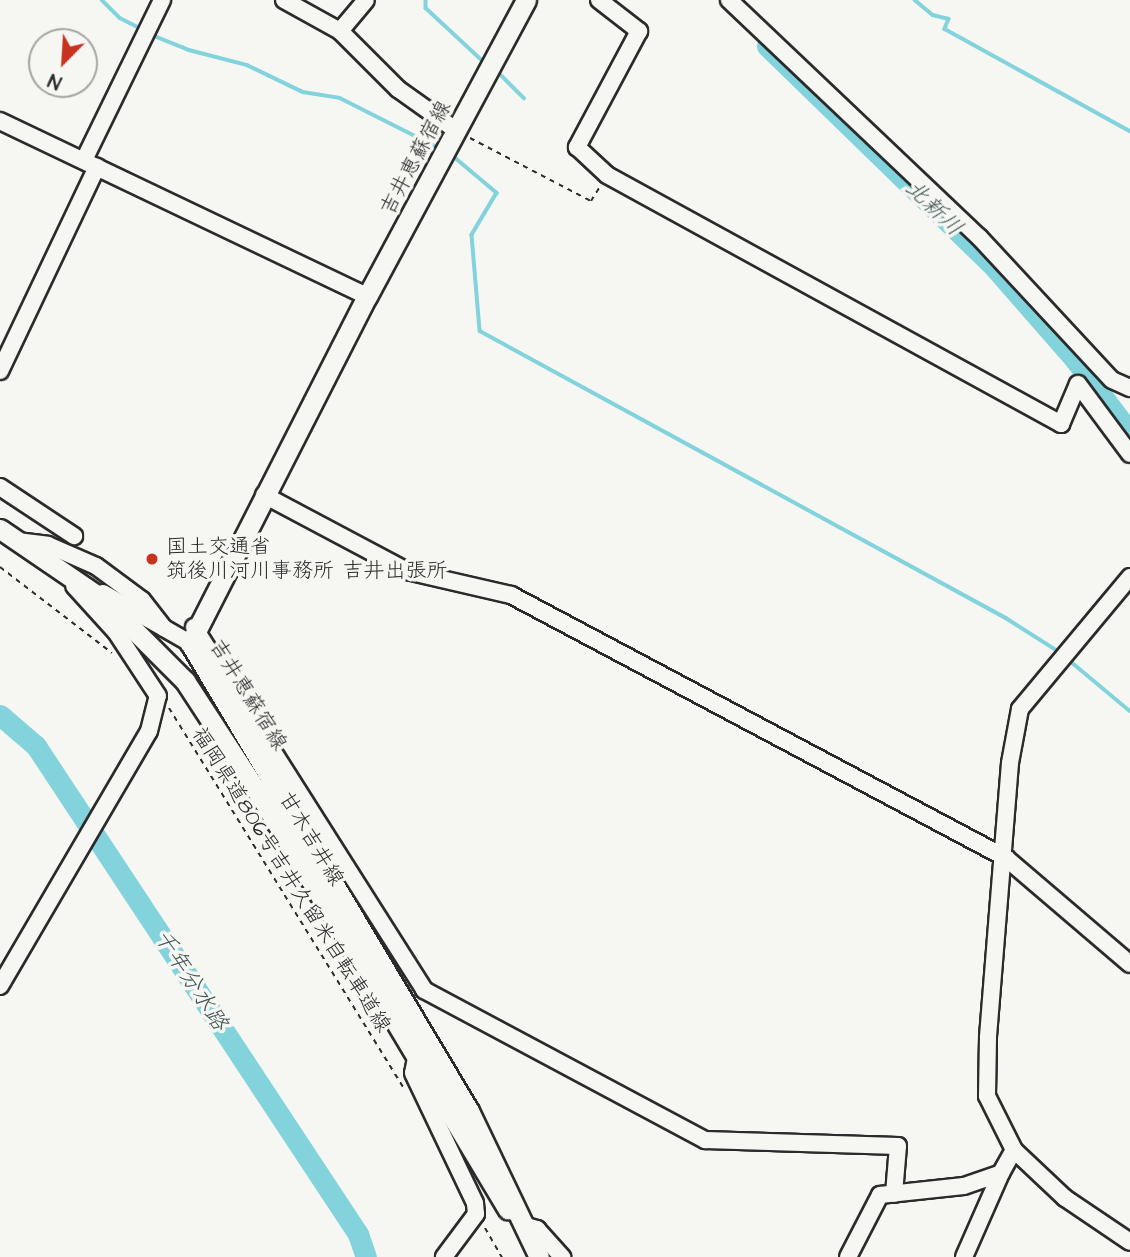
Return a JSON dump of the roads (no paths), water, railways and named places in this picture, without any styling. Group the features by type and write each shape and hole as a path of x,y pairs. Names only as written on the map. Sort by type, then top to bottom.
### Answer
{"main road":[{"name":"吉井恵蘇宿線","path":"526,0 367,296 192,635 469,1111 539,1257"},
{"name":"甘木吉井線","path":"0,529 55,565 141,633 185,681 267,807 498,1197 523,1225"}],"street":[{"path":"0,371 162,0"},
{"path":"284,0 340,31 450,145"},
{"path":"340,31 366,0"},
{"path":"599,0 639,32 577,147 607,175 1061,424 1078,384 1130,454"},
{"path":"729,0 979,237 1112,380 1130,388"},
{"path":"0,121 367,296"},
{"path":"0,487 74,536"},
{"path":"264,495 343,533 407,571 475,583 511,595 1006,859 1130,964"},
{"path":"17,541 48,545 96,566 142,600 164,628"},
{"path":"55,565 164,628 192,635 424,990 705,1140 898,1146 894,1194"},
{"path":"0,986 149,731 158,696 116,632 55,565"},
{"path":"1130,577 1020,709 1010,763 1006,859 988,1038 987,1096 1014,1150 1065,1198 1130,1242"},
{"path":"416,1058 413,1073 476,1214 444,1257"},
{"path":"964,1257 1014,1150"},
{"path":"848,1257 880,1195 964,1186 1001,1173"},
{"path":"523,1225 537,1229 562,1257"}],"waterway":[{"path":"102,0 120,18 142,29"},
{"path":"426,0 426,8 484,62"},
{"path":"915,0 933,15 949,19 945,29 1130,131"},
{"path":"152,35 189,50 247,65 303,92 340,98 439,148"},
{"name":"北新川","path":"767,46 995,268 1076,361 1130,433"},
{"path":"498,72 524,98"},
{"path":"452,155 497,193 472,235 480,331 1006,618 1061,653"},
{"path":"1069,660 1130,711"},
{"name":"千年分水路","path":"0,715 36,746 358,1234 366,1257"}],"place":[{"name":"国土交通省 筑後川河川事務所 吉井出張所","path":"152,559"}]}
